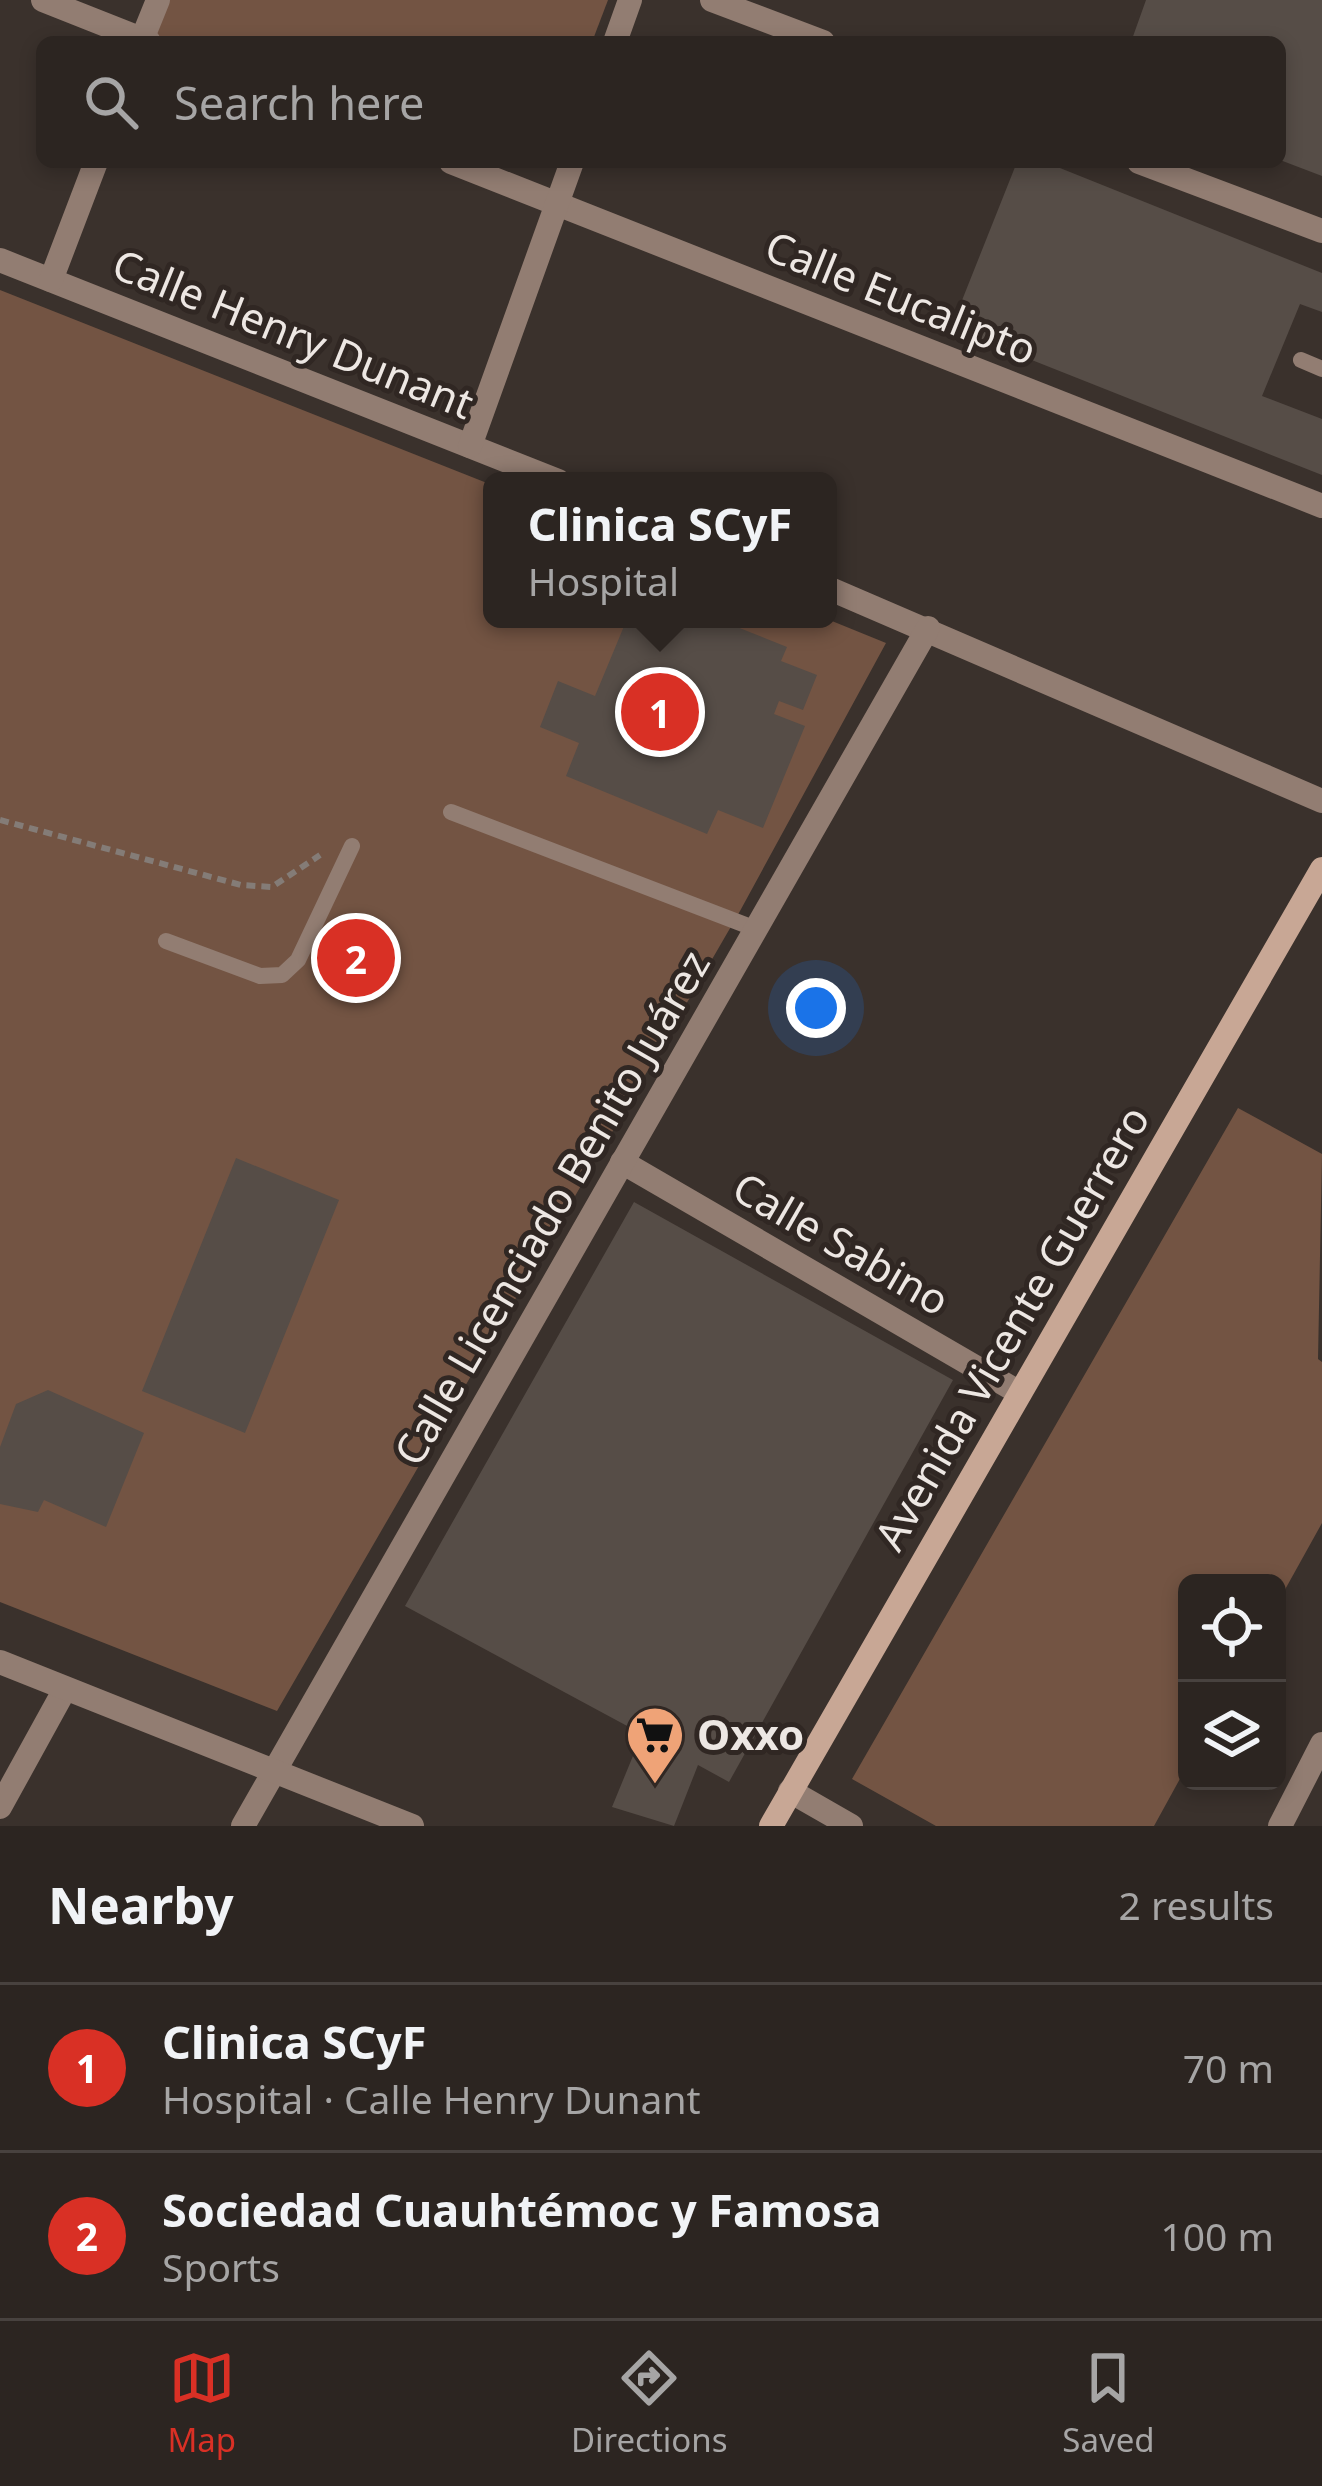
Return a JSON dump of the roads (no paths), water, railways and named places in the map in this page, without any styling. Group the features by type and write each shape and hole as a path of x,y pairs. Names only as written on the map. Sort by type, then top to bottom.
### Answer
{"main road":[{"name":"Avenida Vicente Guerrero","path":"771,1826 1322,869"}],"street":[{"path":"43,0 132,36"},
{"path":"146,36 158,0"},
{"path":"617,36 630,0"},
{"path":"712,0 807,36"},
{"path":"51,280 94,168"},
{"name":"Calle Eucalipto","path":"467,168 1322,506"},
{"path":"470,446 570,168"},
{"path":"1155,168 1322,231"},
{"name":"Calle Henry Dunant","path":"0,260 535,472"},
{"path":"837,592 1322,801"},
{"name":"Calle Licenciado Benito Juárez","path":"243,1826 928,628"},
{"name":"Calle Sabino","path":"622,1162 1020,1393"},
{"path":"0,1662 412,1826"},
{"path":"0,1807 65,1689"},
{"path":"1280,1826 1322,1744"},
{"path":"790,1791 851,1826"}],"lane":[{"path":"1301,360 1322,368"},
{"path":"451,812 756,929"},
{"path":"166,941 260,976 282,975 298,960 352,845"}],"place":[{"name":"Clinica SCyF","path":"660,712"},
{"name":"Sociedad Cuauhtémoc y Famosa","path":"356,958"},
{"name":"Oxxo","path":"655,1786"}]}
